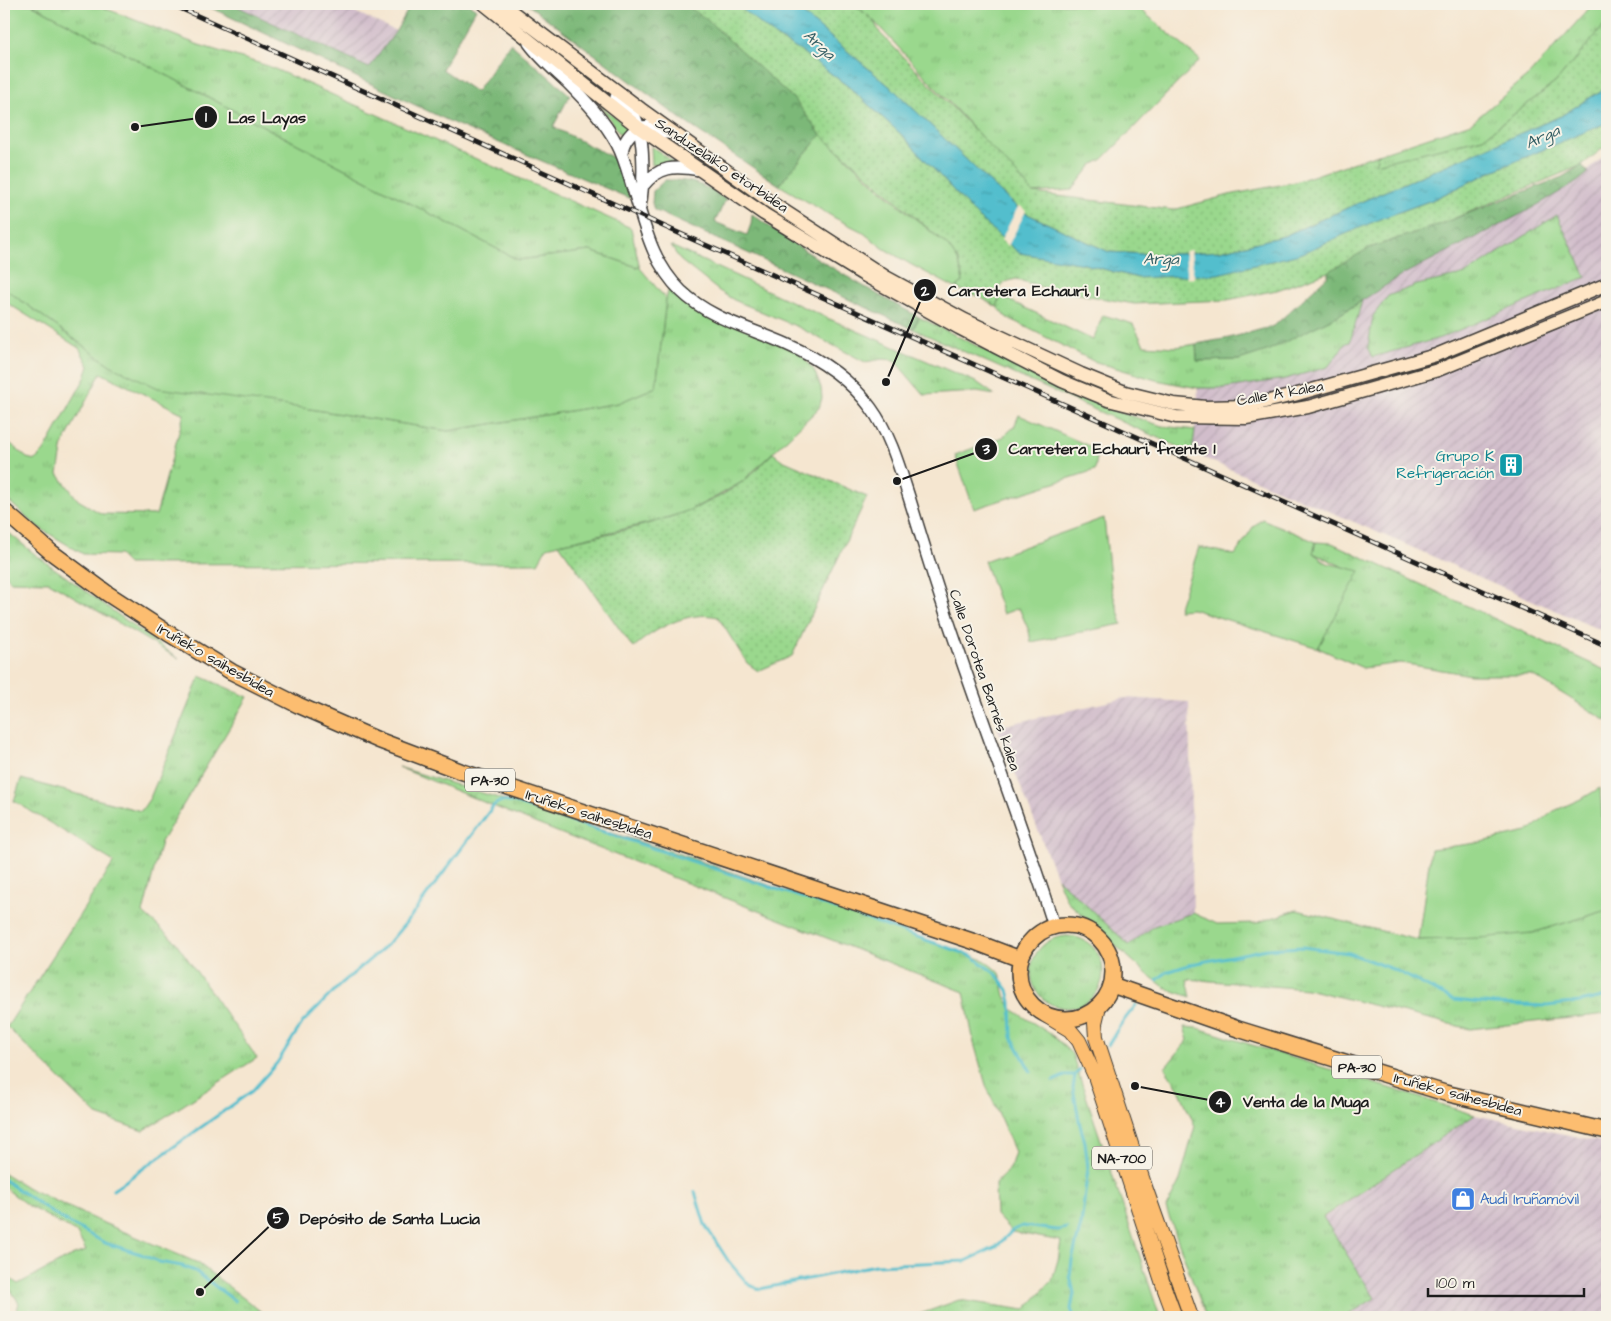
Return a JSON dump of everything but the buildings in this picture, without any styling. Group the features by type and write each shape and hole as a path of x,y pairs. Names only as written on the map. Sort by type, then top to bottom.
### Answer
{"highway":[{"name":"Iruñeko saihesbidea","path":"4,511 59,557 108,594 232,672 298,705 378,740 460,771 1020,959"},
{"path":"1072,925 1087,930 1100,940 1109,953 1114,969 1112,985 1100,1006 1087,1015 1074,1019 1059,1020 1045,1015 1031,1005 1022,992 1018,976 1020,959 1025,948 1033,938 1054,926 1072,925"},
{"name":"Iruñeko saihesbidea","path":"1112,985 1238,1029 1446,1093 1607,1131"}],"main road":[{"name":"Sanduzelaiko etorbidea","path":"484,4 527,31 657,120 753,190 962,324"},
{"name":"Sanduzelaiko etorbidea","path":"502,4 527,31 638,127 764,214 846,264 962,324"},
{"name":"Calle A kalea","path":"962,324 1125,392 1174,404 1248,406 1436,355 1607,284"},
{"name":"Calle A kalea","path":"962,324 1062,381 1108,400 1176,417 1246,418 1308,407 1438,370 1607,301"},
{"name":"NA-700","path":"1100,1006 1095,1023 1096,1037 1191,1317"},
{"name":"NA-700","path":"1045,1015 1070,1030 1079,1040 1095,1076 1165,1290 1176,1317"}],"street":[{"name":"Calle Dorotea Barnés kalea","path":"527,31 541,59 592,108 603,122 624,158 654,255 663,271 682,292 698,305 720,318 786,344 817,360 843,378 856,389 884,428 974,698 1041,883 1054,926"},
{"path":"700,170 682,167 660,170 642,168 624,158 622,147 629,135 638,127 656,126 725,176 753,190"},
{"path":"638,127 641,137 642,168 640,207"},
{"path":"642,187 660,170"}],"shaded area":[{"path":"232,4 338,4 396,31 369,68"},
{"path":"1607,153 1607,633 1192,453 1198,406 1197,361 1268,351 1587,171"},
{"path":"1125,698 1189,702 1193,913 1154,926 1129,945 1057,878 997,727"},
{"path":"1475,1115 1607,1143 1607,1317 1345,1317 1375,1298 1323,1218"}],"green space":[{"path":"4,4 31,4 518,260 590,251 640,268 666,299 656,387 618,403 448,431 310,409 158,388 110,365 4,288"},
{"path":"31,4 94,4 199,45 268,66 631,228 640,268 590,251 518,260"},
{"path":"203,4 232,4 369,68 396,31 411,4 469,4 476,9 442,69 476,92 510,43 570,95 553,127 614,158 631,199 455,124"},
{"path":"527,4 690,4 795,100 821,135 779,185 685,122"},
{"path":"684,4 736,4 742,8 776,37 802,52 849,87 904,137 979,218 1084,264 1138,278 1380,219 1432,200 1607,121 1607,145 1582,165 1443,223 1369,248 1328,272 1277,290 1227,300 1134,304 1045,288 1016,279 1005,282 998,290 1000,296 997,307 978,296 955,288 963,282 959,262 948,246 821,135 795,100 706,19"},
{"path":"791,4 854,4 873,20 880,33 1015,172 1033,193 1173,210 1229,195 1295,182 1378,154 1375,164 1483,138 1556,82 1607,22 1607,87 1561,116 1284,236 1220,251 1159,255 1109,252 1023,212 894,90"},
{"path":"854,4 1134,4 1200,60 1103,159 1092,165 1072,190 1033,193 873,20"},
{"path":"1593,4 1607,4 1607,22 1556,82 1483,138 1374,165 1378,154 1471,123 1530,74"},
{"path":"600,105 628,128 621,136"},
{"path":"821,135 879,188 948,246 959,262 963,282 955,288 910,264 883,248 861,231 779,185"},
{"path":"651,146 675,163 652,165"},
{"path":"1582,165 1588,173 1577,182 1527,211 1404,274 1339,315 1267,351 1239,360 1197,361 1196,344 1229,338 1274,326 1328,276 1328,272 1333,264 1369,248 1443,223 1562,177"},
{"path":"665,180 698,184 726,199 715,222 747,235 752,214 834,268 919,317 913,329 654,210 652,203 653,191"},
{"path":"1557,215 1586,277 1440,338 1373,357 1368,347 1373,316 1388,296 1417,285 1466,274"},
{"path":"671,246 825,317 978,383 995,395 977,392 924,395 894,360 883,359 865,362 798,327 734,300 719,291 680,260"},
{"path":"671,281 720,318 797,350 814,370 821,388 822,398 819,408 742,482 714,498 686,512 649,523 547,547 538,563 128,564 119,555 83,554 38,527 4,497 4,438 27,458 35,460 44,451 85,378 89,366 79,348 4,301 4,288 110,365 310,409 448,431 618,403 656,387 666,299","holes":["101,373 184,414 156,515 102,514 78,500 58,474 63,444"]},
{"path":"1000,296 1093,340 1103,315 1133,324 1144,345 1176,347 1196,344 1198,361 1239,360 1339,315 1362,301 1350,342 1346,343 1328,367 1285,379 1225,388 1198,388 1156,380 1093,361 1006,317 997,307"},
{"path":"919,317 1045,380 1119,412 1162,426 1195,430 1192,453 913,329"},
{"path":"1019,415 1098,450 1095,470 974,509 955,455 1003,437 1014,427"},
{"path":"773,453 782,460 867,497 792,656 758,671 747,663 718,617 707,616 684,618 673,622 651,634 633,648 559,544 630,529 701,505 723,495 742,482"},
{"path":"1104,518 1111,587 1122,624 1031,642 1029,631 1019,608 1003,614 984,561"},
{"path":"1262,519 1316,542 1313,553 1327,563 1360,571 1318,648 1192,609 1178,610 1199,547 1235,555 1253,527"},
{"path":"4,529 32,552 179,659 49,582 10,581 4,570"},
{"path":"1316,542 1332,543 1607,671 1607,721 1532,675 1471,675 1401,663 1363,668 1318,648 1357,573 1313,553"},
{"path":"200,676 248,697 161,842 143,913 175,941 257,1058 143,1131 97,1115 7,1027 114,862 14,801 21,779 141,811 150,798"},
{"path":"398,767 680,854 984,960 1000,973 1005,996 1013,1010 1052,1035 1072,1054 1160,1317 912,1317 959,1300 1025,1310 1052,1280 1058,1260 1061,1241 1012,1232 996,1215 995,1184 1010,1168 1015,1152 986,1085 974,1043 964,992 537,824"},
{"path":"1600,788 1607,910 1532,933 1480,938 1418,940 1431,849 1477,843 1527,832 1554,811"},
{"path":"1057,878 1129,945 1154,926 1193,913 1217,924 1256,923 1297,910 1418,940 1532,933 1607,910 1607,1014 1470,1029 1307,989 1187,979 1191,997 1167,989 1147,974 1067,901"},
{"path":"1067,936 1087,942 1097,952 1103,972 1097,992 1087,1002 1067,1008 1047,1002 1037,992 1031,972 1037,952 1047,942"},
{"path":"1184,1027 1198,1028 1475,1115 1323,1217 1375,1298 1345,1317 1206,1317 1166,1208 1180,1180 1195,1126 1178,1087 1165,1068 1188,1040"},
{"path":"4,1173 28,1188 94,1219 198,1263 268,1317 15,1317 19,1303 9,1287 4,1283 4,1275 18,1284 74,1255 86,1251 77,1233 27,1205 4,1187"}],"water":[{"name":"Arga","path":"736,4 791,4 894,90 1023,212 1109,252 1159,255 1220,251 1284,236 1561,116 1607,87 1607,121 1432,200 1380,219 1300,254 1218,274 1138,278 1084,264 1019,253 979,218 904,137 849,87 802,52 776,37"}],"pier":[{"path":"1019,205 1026,211 1008,246 1001,240"},
{"path":"1191,250 1194,278 1187,278 1185,251"}],"waterway":[{"path":"113,1190 252,1091 277,1063 303,1022 341,984 387,945 409,919 494,805 501,801 516,803 846,912 972,956 996,974 1008,990 1011,1002 1012,1037 1031,1072"},
{"path":"1157,980 1167,972 1192,964 1267,949 1302,947 1349,953 1395,970 1453,1000 1547,1006 1607,996"},
{"path":"1108,1045 1136,1005"},
{"path":"1074,1317 1071,1309 1074,1293 1070,1276 1081,1225 1088,1168 1085,1142 1073,1088 1075,1075 1080,1069"},
{"path":"1053,1081 1067,1075 1075,1075"},
{"path":"4,1180 62,1219 105,1243 141,1254 159,1262 182,1266 195,1271 235,1301"},
{"path":"695,1192 705,1225 729,1262 749,1285 760,1289 875,1265 966,1261 996,1247 1013,1230 1022,1226 1058,1230 1067,1228"}],"railway":[{"path":"171,4 674,231 1607,646"}],"place":[{"name":"Las Layas","path":"135,127"},
{"name":"Carretera Echauri, 1","path":"886,382"},
{"name":"Grupo K Refrigeración","path":"1511,465"},
{"name":"Carretera Echauri, frente 1","path":"897,481"},
{"name":"Venta de la Muga","path":"1135,1086"},
{"name":"Audi Iruñamóvil","path":"1463,1199"},
{"name":"Depósito de Santa Lucia","path":"200,1292"}]}
